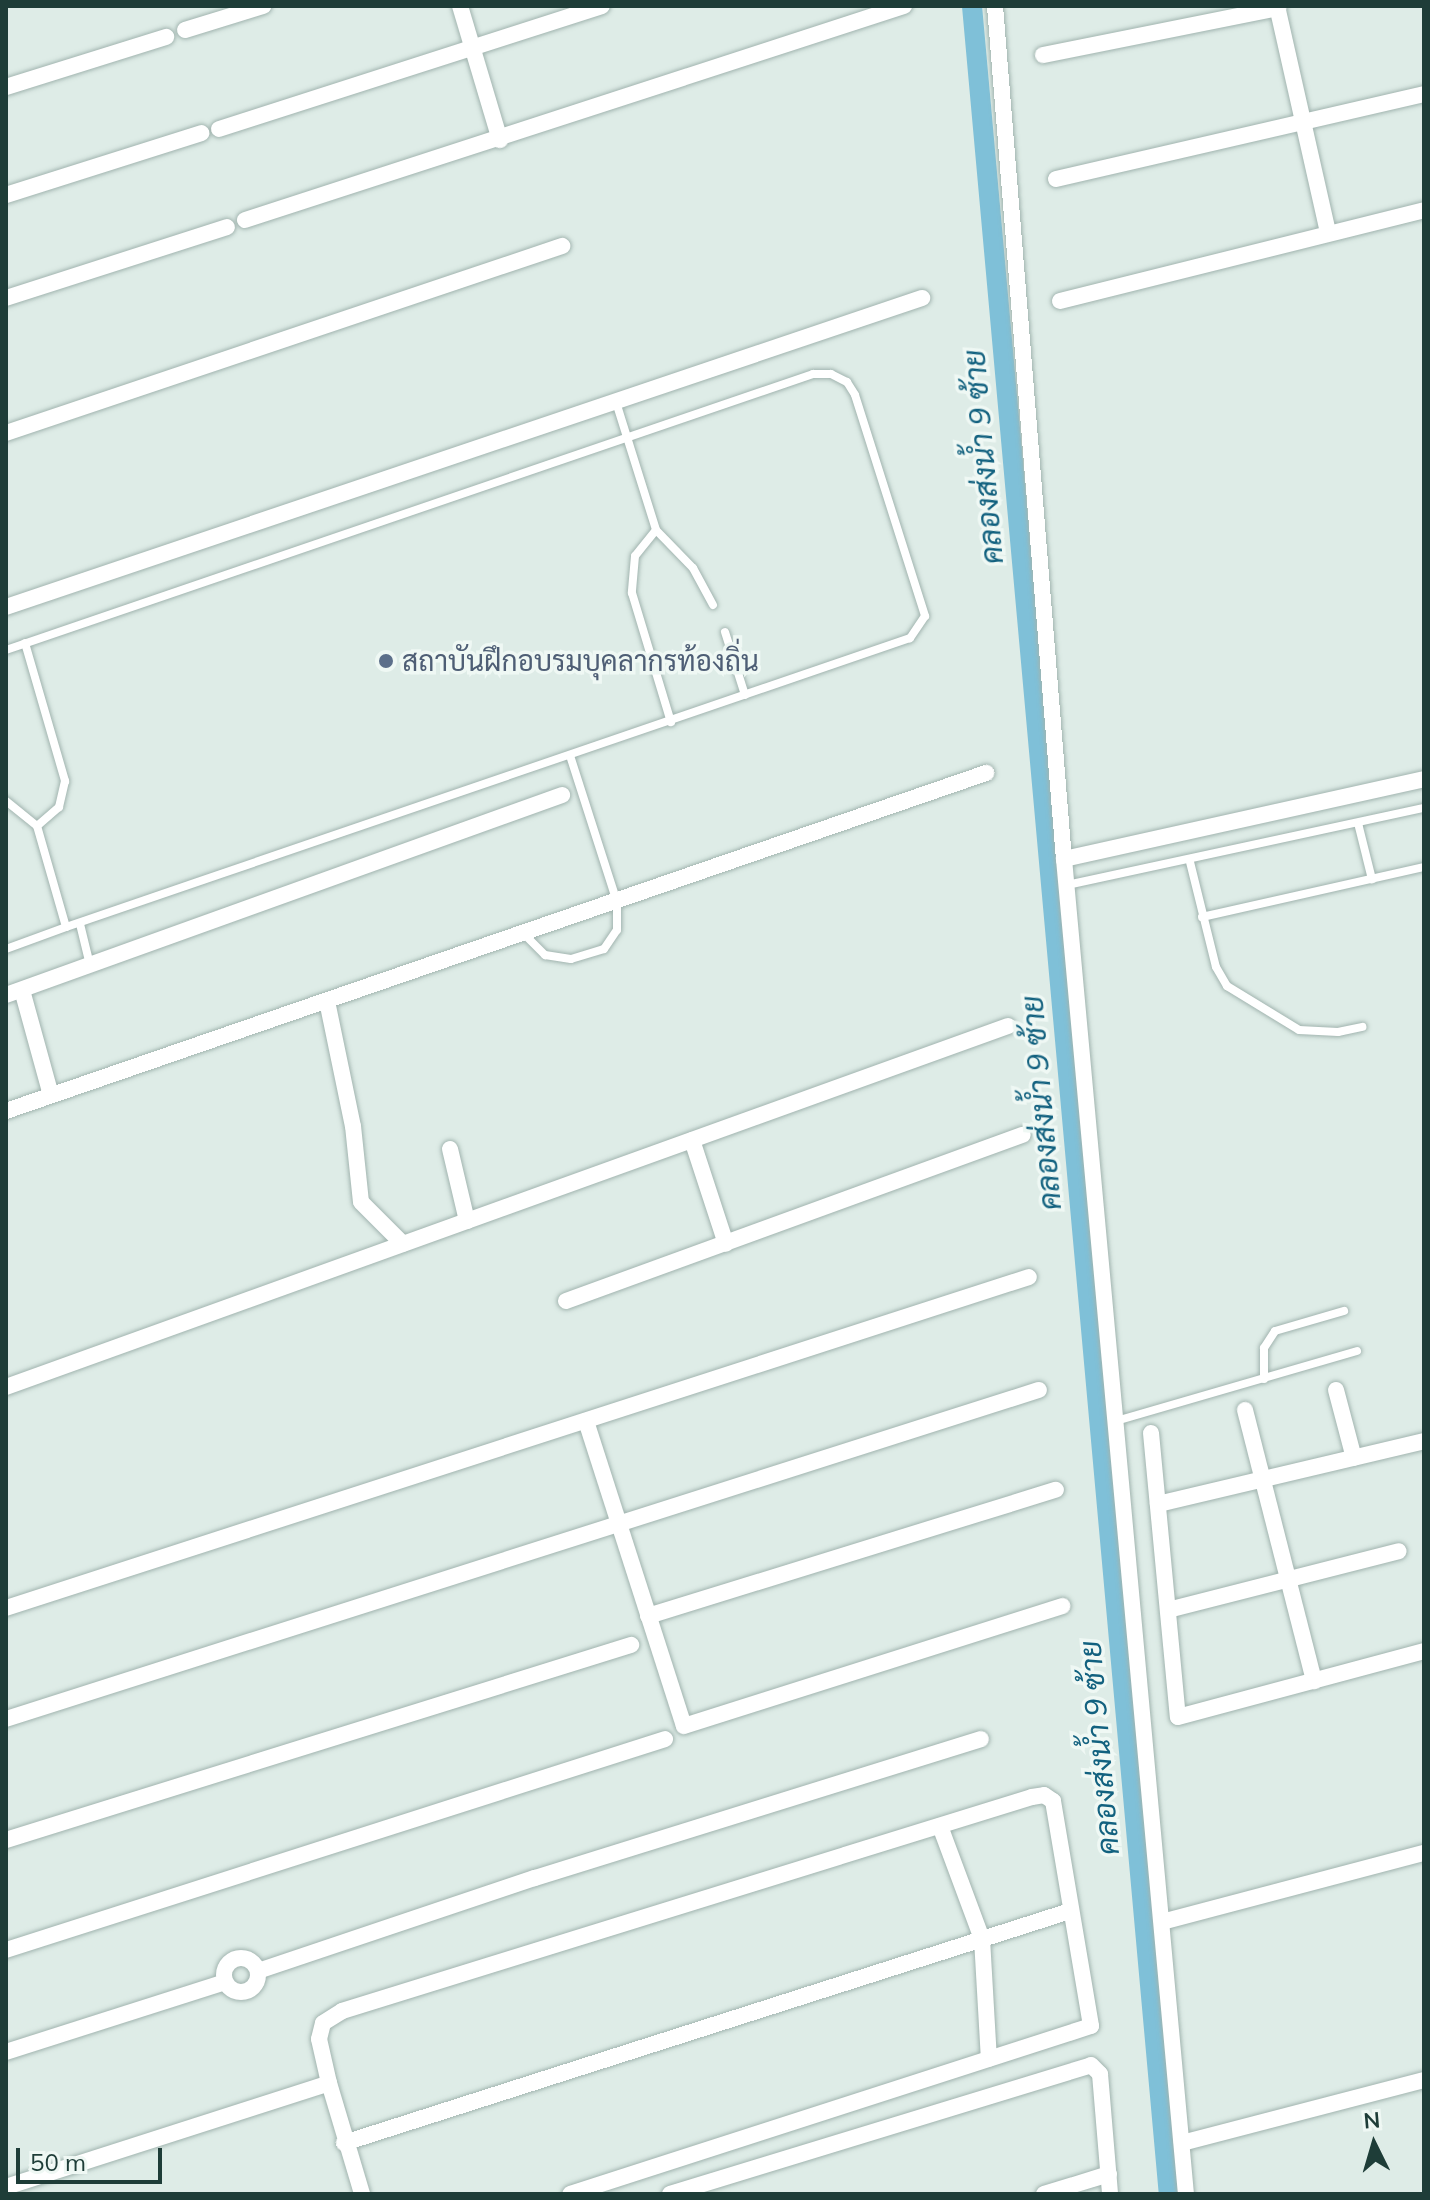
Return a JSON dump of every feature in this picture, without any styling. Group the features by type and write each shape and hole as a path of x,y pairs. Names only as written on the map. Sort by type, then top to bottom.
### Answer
{"street":[{"path":"185,30 263,6"},
{"path":"460,6 500,140"},
{"path":"219,129 602,6"},
{"path":"245,220 500,140 904,6"},
{"path":"995,6 1064,859 1186,2194"},
{"path":"1043,55 1278,7 1328,232"},
{"path":"6,87 166,37"},
{"path":"1056,179 1424,94"},
{"path":"6,195 201,133"},
{"path":"1060,301 1424,210"},
{"path":"6,298 227,227"},
{"path":"6,433 562,246"},
{"path":"6,607 922,298"},
{"path":"6,1111 986,773"},
{"path":"1064,859 1424,779"},
{"path":"51,1095 14,992 91,967 562,795"},
{"path":"327,1001 353,1126 361,1202 403,1244"},
{"path":"6,1387 1008,1026"},
{"path":"566,1301 1023,1135"},
{"path":"692,1140 726,1244"},
{"path":"450,1149 467,1221"},
{"path":"6,1608 1029,1277"},
{"path":"6,1719 1039,1390"},
{"path":"1336,1390 1354,1458"},
{"path":"1245,1410 1314,1681"},
{"path":"586,1421 684,1726 1062,1606"},
{"path":"1151,1433 1178,1717 1424,1651"},
{"path":"1158,1504 1424,1441"},
{"path":"648,1616 1056,1490"},
{"path":"1168,1610 1399,1551"},
{"path":"6,1840 631,1645"},
{"path":"6,1950 665,1739"},
{"path":"258,1971 248,1958 231,1959 223,1973 225,1982 238,1992 246,1991 258,1971 535,1878 981,1739"},
{"path":"362,2194 344,2143 319,2039 323,2023 342,2011 1044,1795 1053,1801 1091,2026 570,2194"},
{"path":"940,1826 982,1939 989,2059"},
{"path":"1162,1922 1424,1853"},
{"path":"344,2143 1070,1911"},
{"path":"6,2052 225,1982"},
{"path":"670,2194 1076,2065 1091,2065 1100,2074 1110,2194"},
{"path":"1182,2143 1424,2080"},
{"path":"6,2187 329,2083"},
{"path":"1044,2194 1109,2174"}],"lane":[{"path":"6,650 813,374 831,374 847,382 855,395 922,597 920,629 910,638 6,949"},
{"path":"615,401 656,530 693,568 713,605"},
{"path":"656,530 635,556 632,593 671,722"},
{"path":"725,632 745,695"},
{"path":"25,643 65,781 59,807 37,826"},
{"path":"524,934 555,958 604,949 617,930 617,902 570,756"},
{"path":"6,801 37,826 66,927"},
{"path":"1067,885 1190,862 1424,808"},
{"path":"1358,823 1372,879"},
{"path":"1190,862 1216,967 1244,999 1299,1030 1338,1032 1362,1027"},
{"path":"1202,917 1424,867"},
{"path":"80,924 91,967"},
{"path":"1264,1379 1264,1348 1275,1331 1344,1311"},
{"path":"1115,1421 1357,1351"}],"waterway":[{"name":"คลองส่งน้ำ 9 ซ้าย","path":"972,6 1169,2194"}],"place":[{"name":"สถาบันฝึกอบรมบุคลากรท้องถิ่น","path":"386,661"}]}
